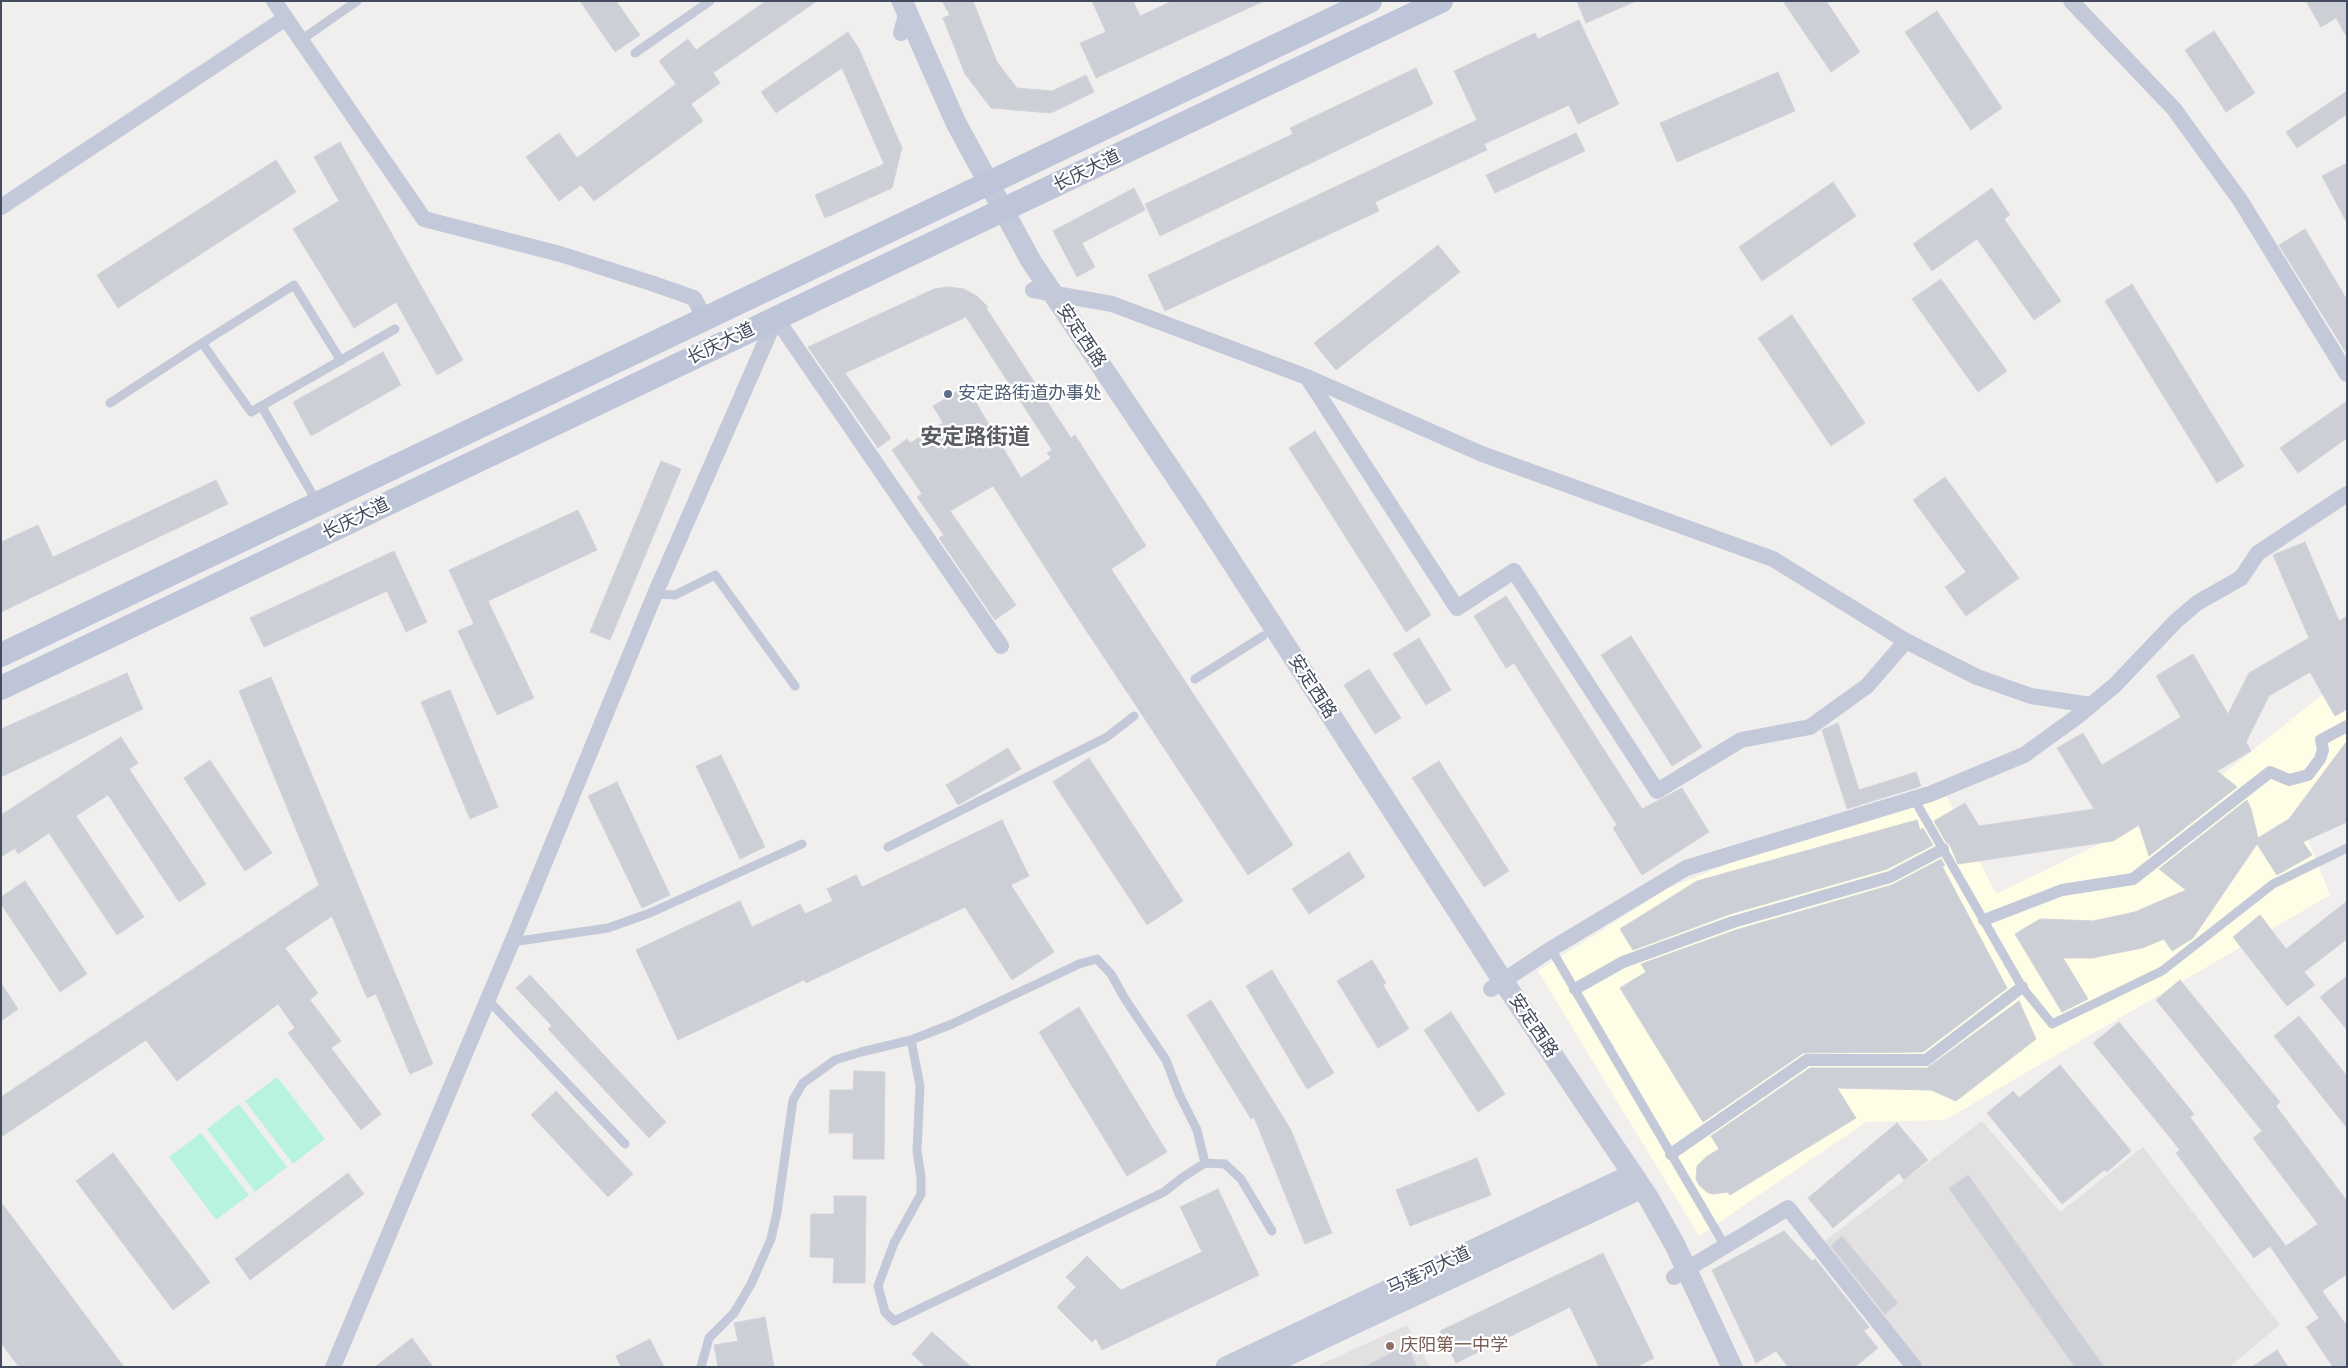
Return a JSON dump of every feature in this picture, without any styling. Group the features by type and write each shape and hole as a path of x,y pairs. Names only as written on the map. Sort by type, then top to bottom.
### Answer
{"main road":[{"name":"长庆大道","path":"1,655 1370,1"},
{"name":"长庆大道","path":"1,688 1441,1"}],"street":[{"path":"274,1 424,219 560,254 694,298 705,319"},
{"name":"安定西路","path":"886,1 944,128 982,188 1043,292 1263,636 1631,1184 1732,1367"},
{"path":"2071,1 2174,110 2240,200 2347,374"},
{"path":"900,33 906,5"},
{"name":"安定西路","path":"906,5 982,188"},
{"path":"1,208 286,18"},
{"path":"1043,292 1112,304 1307,377 1482,454 1773,559 1906,641 1977,677 2032,696 2092,705"},
{"name":"安定西路","path":"1043,292 1200,513 1497,985"},
{"path":"333,1367 488,1000 655,594 776,318"},
{"path":"776,318 1001,646"},
{"path":"1307,377 1457,608 1514,571 1658,791 1741,740 1810,727 1867,686 1906,641"},
{"path":"1497,985 1551,949 1686,868 1914,799 2024,755 2092,705 2115,685 2176,621 2197,603 2241,578 2258,553 2347,494"},
{"path":"1984,920 2062,890 2133,879 2270,772 2289,780 2308,775 2320,760 2321,740 2347,726"},
{"path":"1575,990 1623,962 1733,922 1890,876 1943,849"},
{"path":"1671,1154 1807,1060 1926,1060 2022,986"},
{"name":"马莲河大道","path":"1226,1367 1631,1184"},
{"name":"马莲河大道","path":"1264,1367 1631,1184"},
{"path":"1681,1273 1788,1208 1914,1367"},
{"name":"安定西路","path":"1681,1273 1716,1367"}],"lane":[{"path":"301,40 357,1"},
{"path":"635,53 710,1"},
{"path":"110,403 294,285 341,361"},
{"path":"202,344 251,412 395,329"},
{"path":"262,407 318,504"},
{"path":"655,594 675,595 715,575 795,686"},
{"path":"1195,679 1263,636"},
{"path":"888,847 1107,737 1134,716"},
{"path":"1914,799 2022,986 2052,1024 2162,971 2273,884 2347,848"},
{"path":"512,942 608,928 650,913 802,844"},
{"path":"1551,949 1726,1246"},
{"path":"701,1367 709,1338 734,1313 751,1284 770,1239 777,1212 793,1100 803,1082 836,1060 867,1050 911,1040 952,1024 1079,964 1097,959 1111,974 1125,999 1166,1060 1179,1094 1197,1130 1205,1164"},
{"path":"488,1000 625,1144"},
{"path":"911,1040 920,1086 917,1151 921,1177 920,1194 894,1243 878,1286 885,1312 894,1321 1164,1192 1183,1177 1205,1164 1225,1164 1241,1178 1272,1231"}],"shaded area":[{"path":"2347,675 2347,774 2298,814 2330,895 1945,1120 1866,1122 1699,1236 1538,971 1668,888 1786,841 1946,795 1996,894 2192,799"},
{"path":"1982,1121 2060,1212 2143,1147 2280,1325 2229,1367 1922,1367 1821,1244"},
{"name":"庆阳第一中学","path":"1407,1325 1430,1367 1315,1367"}],"green space":[{"path":"277,1077 325,1139 293,1164 245,1101"},
{"path":"239,1104 287,1167 255,1192 207,1129"},
{"path":"201,1133 249,1195 216,1220 169,1157"}],"building":[{"path":"580,1 616,1 640,35 615,52"},
{"path":"766,1 817,1 713,73 720,83 691,104 703,121 594,201 581,185 559,201 526,157 559,133 577,158 676,84 659,61 688,39 696,50"},
{"path":"942,1 973,1 997,62 1017,88 1052,91 1086,75 1094,92 1051,113 991,108 965,74 943,18 950,15"},
{"path":"1092,1 1133,1 1140,16 1172,1 1264,1 1096,78 1080,43 1106,32"},
{"path":"1577,1 1636,1 1586,23"},
{"path":"1783,1 1826,1 1860,52 1831,72"},
{"path":"2306,1 2347,1 2347,37 2336,18 2321,27"},
{"path":"1937,11 2002,108 1971,130 1905,32"},
{"path":"1579,20 1619,104 1578,124 1569,105 1484,144 1487,150 1375,202 1379,211 1165,311 1148,275 1477,120 1454,71 1535,33 1538,39"},
{"path":"2214,31 2255,93 2226,112 2185,50"},
{"path":"848,32 859,49 902,148 892,188 825,218 815,195 884,164 842,68 776,113 761,92"},
{"path":"1416,68 1433,104 1160,236 1145,204 1293,134 1290,128"},
{"path":"1778,72 1795,111 1677,162 1660,123"},
{"path":"2347,91 2347,114 2297,148 2286,132"},
{"path":"1576,133 1585,151 1495,193 1486,175"},
{"path":"340,142 463,360 437,375 396,302 354,328 293,229 339,201 314,157"},
{"path":"276,160 296,192 118,308 97,275"},
{"path":"2347,163 2347,223 2322,176"},
{"path":"1833,182 1856,216 1762,281 1739,247"},
{"path":"1134,188 1145,210 1082,243 1095,267 1077,277 1053,231"},
{"path":"1992,188 2010,215 2004,219 2061,301 2034,320 1977,239 1932,271 1913,244"},
{"path":"2305,229 2347,300 2347,354 2279,245"},
{"path":"1438,245 1460,272 1336,370 1314,343"},
{"path":"1941,279 2007,371 1978,392 1912,299"},
{"path":"2132,284 2244,466 2217,483 2105,301"},
{"path":"949,287 964,289 977,296 988,307 986,308 1071,438 1075,435 1146,546 1111,569 1293,845 1248,875 993,486 950,511 1016,605 995,620 939,538 944,535 917,497 922,494 892,450 907,439 910,443 943,423 933,406 966,386 1021,478 1051,458 1047,453 1052,450 966,317 845,373 891,438 878,448 808,347 934,289"},
{"path":"1792,315 1865,423 1831,446 1758,338"},
{"path":"383,352 401,385 311,436 293,402"},
{"path":"2347,401 2347,438 2298,473 2280,448"},
{"path":"1315,431 1431,615 1406,632 1289,448"},
{"path":"661,461 681,469 610,640 590,632"},
{"path":"1945,477 2019,578 1966,616 1945,587 1966,572 1913,500"},
{"path":"216,480 228,504 1,612 1,542 38,525 53,557"},
{"path":"578,510 597,550 488,601 534,698 497,715 458,631 474,624 449,570"},
{"path":"2305,542 2339,621 2347,616 2347,709 2335,716 2310,672 2269,696 2246,742 2251,751 2217,771 2237,787 2149,856 2139,825 2113,841 1958,864 1950,845 1946,842 1934,821 1965,803 1979,826 2094,809 2057,748 2083,733 2102,765 2181,717 2156,676 2193,654 2228,714 2249,673 2309,638 2273,555"},
{"path":"394,551 427,622 406,632 387,591 264,647 250,618"},
{"path":"1506,596 1642,809 1682,788 1709,832 1642,875 1613,828 1617,825 1514,663 1506,668 1474,616"},
{"path":"1631,636 1702,747 1672,766 1601,655"},
{"path":"1419,638 1451,690 1426,705 1393,654"},
{"path":"1369,669 1401,718 1375,734 1344,685"},
{"path":"127,673 143,709 1,777 1,729"},
{"path":"271,677 433,1064 410,1074 376,994 367,998 332,916 285,948 318,993 310,1000 341,1041 331,1048 381,1114 361,1130 288,1033 295,1028 278,1004 177,1081 146,1040 1,1137 1,1097 319,885 239,691"},
{"path":"450,690 498,807 470,819 421,702"},
{"path":"1838,723 1859,790 1916,772 1921,786 1847,809 1822,730"},
{"path":"121,737 138,763 129,769 206,884 179,902 108,795 76,816 144,917 117,935 49,833 18,854 15,848 1,857 1,815"},
{"path":"2347,741 2347,822 2303,842 2312,855 2277,875 2257,844 2193,938 2172,951 2164,939 2142,948 2092,958 2063,958 2088,999 2062,1012 2015,934 2040,919 2093,921 2135,912 2186,890 2159,869 2247,800 2258,838 2289,819"},
{"path":"1008,748 1021,769 958,805 946,785"},
{"path":"721,755 765,847 740,859 696,766"},
{"path":"1089,758 1183,901 1147,925 1053,782"},
{"path":"210,760 272,853 245,871 184,778"},
{"path":"1439,761 1509,871 1484,887 1412,778"},
{"path":"617,782 670,895 642,908 588,796"},
{"path":"1002,820 1029,876 1011,885 1054,952 1012,980 965,907 806,983 804,980 678,1040 636,950 740,901 752,927 800,904 805,914 833,901 827,889 856,875 862,887"},
{"path":"1917,820 1920,830 1923,828 1933,845 1887,869 1730,914 1633,950 1620,929 1697,881"},
{"path":"1349,852 1365,877 1309,914 1292,889"},
{"path":"1941,859 1945,866 1942,866 2007,988 1923,1052 1803,1053 1703,1122 1620,988 1646,972 1641,964 1736,930 1892,885"},
{"path":"25,881 87,974 60,992 1,904 1,897"},
{"path":"2347,901 2347,939 2304,972 2315,985 2287,1006 2233,937 2260,915 2286,949"},
{"path":"1372,960 1386,983 1383,985 1409,1029 1378,1048 1337,981"},
{"path":"1272,970 1334,1073 1307,1089 1246,986"},
{"path":"530,975 666,1122 649,1138 548,1029 552,1026 516,988"},
{"path":"2347,976 2347,1030 2320,997"},
{"path":"2180,980 2280,1102 2276,1106 2347,1201 2347,1274 2322,1291 2347,1326 2347,1367 2333,1367 2306,1327 2319,1318 2270,1246 2254,1258 2176,1153 2180,1150 2093,1043 2119,1022 2194,1114 2190,1117 2286,1246 2318,1224 2253,1138 2262,1131 2156,1000"},
{"path":"1,983 18,1009 1,1021"},
{"path":"1211,1000 1291,1130 1332,1233 1305,1244 1254,1117 1251,1119 1187,1015"},
{"path":"2019,1001 2036,1039 1956,1101 1931,1090 1837,1088 1856,1118 1730,1195 1728,1192 1708,1193 1699,1185 1696,1179 1697,1166 1706,1157 1719,1149 1711,1136 1810,1068 1927,1068"},
{"path":"1079,1007 1167,1152 1127,1176 1039,1032"},
{"path":"1451,1012 1505,1094 1478,1112 1424,1030"},
{"path":"2299,1016 2347,1076 2347,1128 2274,1036"},
{"path":"2060,1065 2131,1151 2107,1172 2104,1170 2062,1204 1987,1113 2013,1091 2019,1098"},
{"path":"854,1071 885,1072 884,1159 853,1159 853,1133 829,1133 830,1090 853,1090"},
{"path":"556,1091 633,1174 608,1197 531,1115"},
{"path":"1897,1123 1928,1160 1904,1180 1899,1173 1833,1228 1808,1198"},
{"path":"113,1153 210,1282 173,1310 76,1181"},
{"path":"1477,1158 1491,1195 1410,1226 1396,1190"},
{"path":"348,1173 364,1194 250,1280 235,1259"},
{"path":"1968,1175 2104,1367 2075,1367 1949,1188"},
{"path":"1218,1189 1259,1275 1102,1350 1096,1338 1092,1342 1057,1307 1076,1287 1066,1277 1087,1256 1121,1290 1202,1252 1180,1207"},
{"path":"834,1196 866,1196 865,1283 833,1283 834,1258 810,1257 811,1214 834,1214"},
{"path":"1,1202 124,1367 19,1367 1,1343"},
{"path":"1784,1231 1812,1261 1815,1259 1869,1327 1864,1331 1878,1348 1855,1367 1788,1367 1776,1351 1756,1363 1712,1270"},
{"path":"1842,1236 1898,1303 1885,1314 1831,1246"},
{"path":"1603,1253 1654,1358 1636,1367 1599,1367 1570,1307 1456,1363 1440,1331"},
{"path":"765,1317 774,1367 718,1367 714,1345 738,1341 734,1323"},
{"path":"932,1332 971,1367 926,1367 912,1354"},
{"path":"412,1338 433,1367 375,1367"},
{"path":"650,1339 664,1367 621,1367 616,1356"},
{"path":"1407,1345 1417,1367 1364,1367"},
{"path":"2277,1350 2288,1367 2252,1367"}],"place":[{"name":"安定路街道办事处","path":"948,394"},
{"name":"庆阳第一中学","path":"1390,1346"}],"district":[{"name":"安定路街道","path":"975,438"}]}
